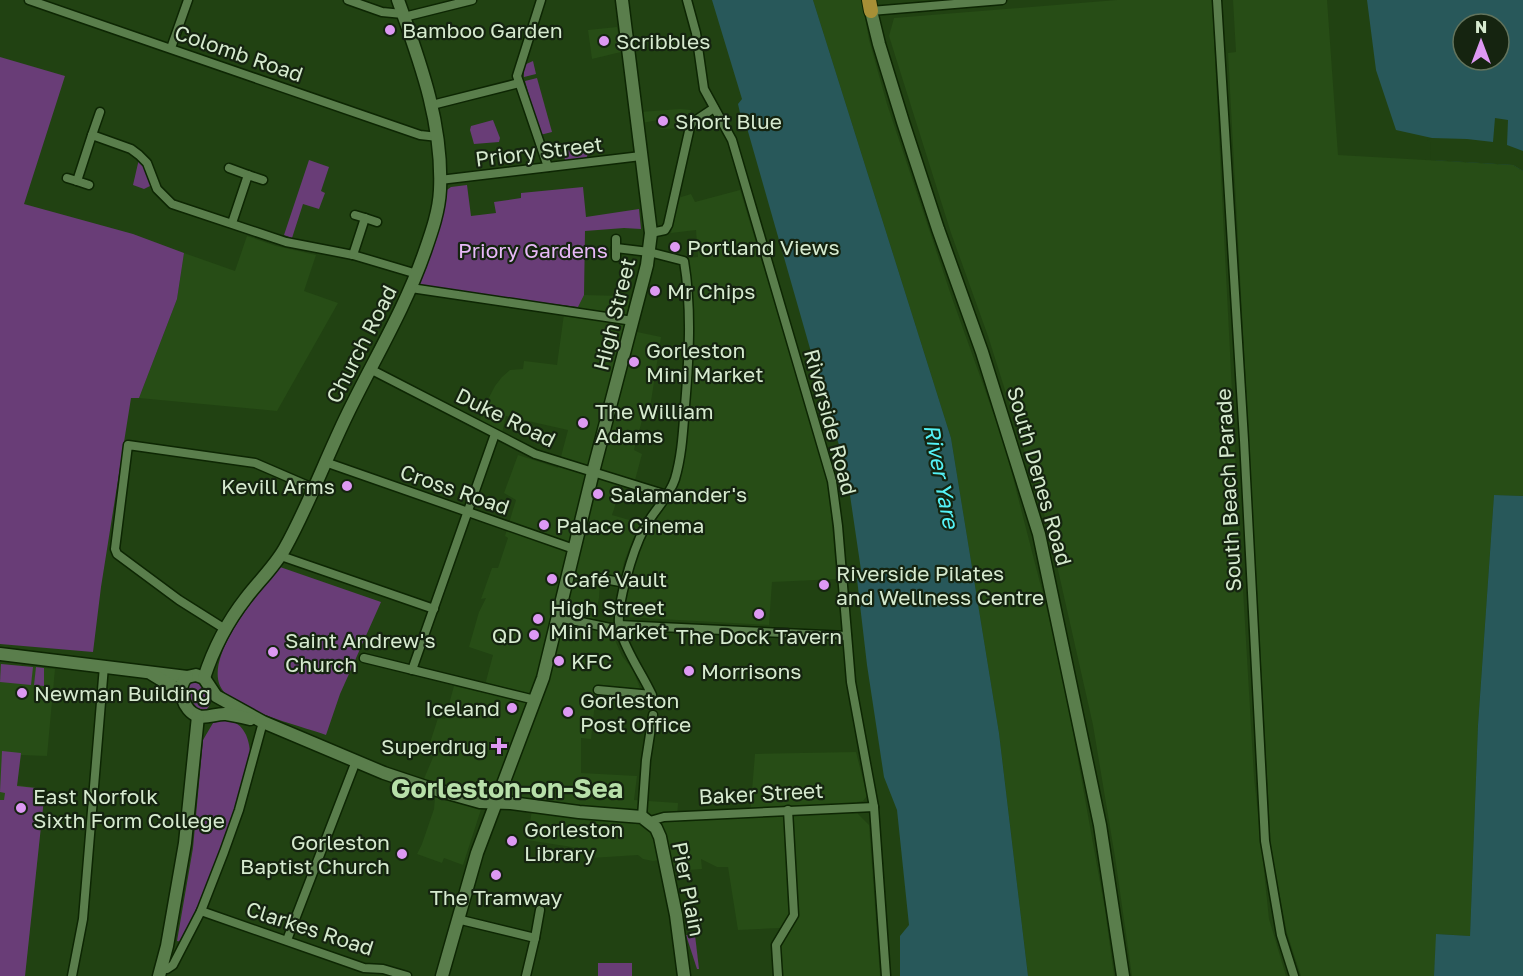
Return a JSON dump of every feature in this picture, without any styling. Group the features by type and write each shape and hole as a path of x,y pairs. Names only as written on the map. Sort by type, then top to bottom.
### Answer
{"street":[{"name":"Colomb Road","path":"29,0 420,135 438,136"},
{"path":"171,48 188,0"},
{"path":"348,0 382,12 403,16 472,0"},
{"name":"Church Road","path":"204,678 225,629 244,600 281,556 411,288 437,214 440,180 438,136 432,105 398,0"},
{"path":"542,0 517,76 549,167"},
{"name":"High Street","path":"442,976 477,853 543,678 649,252 651,233 622,0"},
{"name":"Riverside Road","path":"687,0 696,33 702,81 732,140 832,481 851,682 874,807 886,976"},
{"path":"870,5 1002,0"},
{"name":"South Beach Parade","path":"1217,0 1244,440 1265,841 1281,935 1294,976"},
{"name":"South Denes Road","path":"870,5 879,44 924,186 982,352 1039,534 1100,825 1123,976"},
{"path":"436,104 519,83"},
{"path":"651,233 665,230 668,225 690,127 693,122 714,108"},
{"path":"77,181 100,112"},
{"path":"92,135 131,149 139,155 147,163 157,189 172,204 289,243 353,255 417,274"},
{"name":"Priory Street","path":"440,180 641,156"},
{"path":"229,168 262,180"},
{"path":"232,223 248,175"},
{"path":"67,178 88,185"},
{"path":"355,215 377,222"},
{"path":"353,255 365,218"},
{"path":"598,690 652,695 628,651 619,627 626,583 638,541 645,526 667,495 681,458 688,368 688,290 682,259 649,252 616,253 616,239"},
{"path":"411,288 633,321"},
{"name":"Duke Road","path":"370,369 535,454 667,495"},
{"path":"412,670 495,434"},
{"path":"225,629 179,600 117,554 115,549 128,445 255,463 313,488"},
{"name":"Cross Road","path":"325,462 574,549"},
{"path":"281,556 434,609"},
{"path":"598,578 626,583"},
{"path":"557,617 610,628 847,636"},
{"path":"0,654 187,677 196,675 204,678 216,696 263,722"},
{"path":"364,658 535,700"},
{"path":"72,976 83,919 104,666"},
{"path":"146,671 180,691 188,707 203,715 225,714 263,722"},
{"path":"180,691 181,684 187,677"},
{"path":"203,715 214,710 216,696"},
{"path":"160,972 185,843 203,715"},
{"path":"646,819 646,760 653,716"},
{"path":"160,972 173,964 201,911 239,810 263,722"},
{"name":"Baker Street","path":"263,722 384,773 426,788 480,802 646,819 874,807"},
{"path":"287,940 356,760"},
{"path":"778,976 776,945 794,915 788,810"},
{"name":"Pier Plain","path":"646,819 657,828 660,837 681,943 684,976"},
{"path":"526,976 540,910"},
{"name":"Clarkes Road","path":"201,911 364,968 383,969 407,976"},
{"path":"457,919 535,938"}],"shaded area":[{"path":"813,0 862,0 869,40 887,104 952,298 1004,443 1055,641 1105,910 1114,976 1028,976 999,733 951,438"},
{"path":"1117,0 1212,0 1254,777 1269,919 1286,976 1132,976 1093,725 1049,530 889,36 894,18"},
{"path":"1233,0 1327,0 1338,155 1513,165 1523,171 1523,496 1494,495 1478,725 1470,936 1437,934 1434,976 1301,976 1287,933 1271,851 1228,53 1236,52"},
{"name":"Scribbles","path":"617,27 621,52 592,59 588,30"},
{"path":"691,110 688,128 660,129 658,120 642,123 640,112"},
{"path":"740,190 825,469 837,579 772,582 769,625 624,617 628,581 644,534 672,495 683,468 689,406 690,286 686,258 698,257 696,230 671,233 678,198 691,194 695,202"},
{"path":"247,236 276,246 316,255 304,291 338,303 277,411 139,398 177,299 184,253 235,271"},
{"path":"584,295 622,296 630,300 623,329 661,337 649,414 644,413 634,450 642,454 634,484 623,482 612,515 643,524 633,539 624,562 620,583 600,580 594,621 611,627 622,656 633,670 643,696 596,693 591,739 581,738 581,773 637,776 634,800 678,803 677,819 750,816 755,754 856,752 867,796 863,801 857,802 858,814 869,825 880,976 782,976 780,928 738,930 728,867 717,867 701,859 702,869 674,871 671,858 653,861 643,859 638,855 591,858 591,850 527,840 533,804 510,798 505,791 494,788 491,794 485,797 463,865 444,858 442,863 417,854 434,809 435,798 429,795 433,784 423,781 437,748 429,746 438,718 445,719 454,686 485,693 493,655 469,647 479,612 486,598 481,599 492,568 498,568 508,538 505,536 516,500 504,493 518,455 558,468 568,430 506,416 502,433 480,420 483,409 502,377 510,370 523,369 524,361 557,365 564,314 567,307 578,307"},
{"name":"East Norfolk Sixth Form College","path":"0,664 55,669 47,756 21,755 17,785 45,789 25,976 0,976"}],"green space":[{"path":"0,57 65,76 24,204 133,234 184,253 177,299 139,398 131,398 93,652 0,644"},
{"path":"533,61 536,74 524,77 524,65"},
{"path":"537,78 552,132 540,135 525,81"},
{"path":"493,120 500,138 499,142 474,144 471,126"},
{"path":"587,148 586,159 565,162 564,151"},
{"path":"139,159 144,164 152,185 144,189 133,185"},
{"path":"309,160 329,167 321,191 325,193 319,209 303,204 292,238 284,235"},
{"name":"Priory Gardens","path":"467,185 471,216 496,213 494,202 521,198 521,193 583,187 586,217 639,209 641,229 585,231 584,295 578,307 416,287 444,192 451,187"},
{"path":"280,567 381,602 340,694 326,735 272,718 233,700 225,693 218,680 219,664 234,628"},
{"path":"1,664 33,667 31,685 0,682"},
{"path":"36,667 44,668 44,686 34,685"},
{"path":"191,681 200,681 207,692 210,703 206,710 197,709 187,693 188,684"},
{"path":"225,720 236,723 244,730 250,752 249,763 227,833 206,888 183,942 177,941 193,848 203,740 213,723"},
{"name":"East Norfolk Sixth Form College","path":"2,751 21,753 17,786 45,789 25,976 0,976 0,800 4,800 5,793 0,792"},
{"path":"686,935 695,935 699,969 697,969"},
{"path":"598,963 632,963 632,976 598,976"}],"water":[{"name":"River Yare","path":"712,0 813,0 951,438 999,733 1028,976 900,976 900,936 909,925 897,810 884,777 867,665 857,579 861,570 846,468 743,114 740,113 738,104 742,99"},
{"path":"1367,0 1523,0 1523,171 1513,165 1434,160 1432,138 1396,130 1376,70"},
{"path":"1494,495 1523,496 1523,976 1434,976 1436,934 1470,936 1478,725"}],"pier":[{"path":"1495,118 1508,120 1507,145 1523,151 1523,171 1513,165 1431,160 1430,141 1427,140 1432,138 1493,142"}],"place":[{"name":"Bamboo Garden","path":"390,30"},
{"name":"Scribbles","path":"604,41"},
{"name":"Short Blue","path":"663,121"},
{"name":"Portland Views","path":"675,247"},
{"name":"Mr Chips","path":"655,291"},
{"name":"Gorleston Mini Market","path":"634,362"},
{"name":"The William Adams","path":"583,423"},
{"name":"Kevill Arms","path":"347,486"},
{"name":"Salamander's","path":"598,494"},
{"name":"Palace Cinema","path":"544,525"},
{"name":"Café Vault","path":"552,579"},
{"name":"Riverside Pilates and Wellness Centre","path":"824,585"},
{"name":"The Dock Tavern","path":"759,614"},
{"name":"High Street Mini Market","path":"538,619"},
{"name":"QD","path":"534,635"},
{"name":"Saint Andrew's Church","path":"273,652"},
{"name":"KFC","path":"559,661"},
{"name":"Morrisons","path":"689,671"},
{"name":"Newman Building","path":"22,693"},
{"name":"Iceland","path":"512,708"},
{"name":"Gorleston Post Office","path":"568,712"},
{"name":"Superdrug","path":"499,746"},
{"name":"East Norfolk Sixth Form College","path":"21,808"},
{"name":"Gorleston Library","path":"512,841"},
{"name":"Gorleston Baptist Church","path":"402,854"},
{"name":"The Tramway","path":"496,875"}],"district":[{"name":"Gorleston-on-Sea","path":"507,788"}]}
